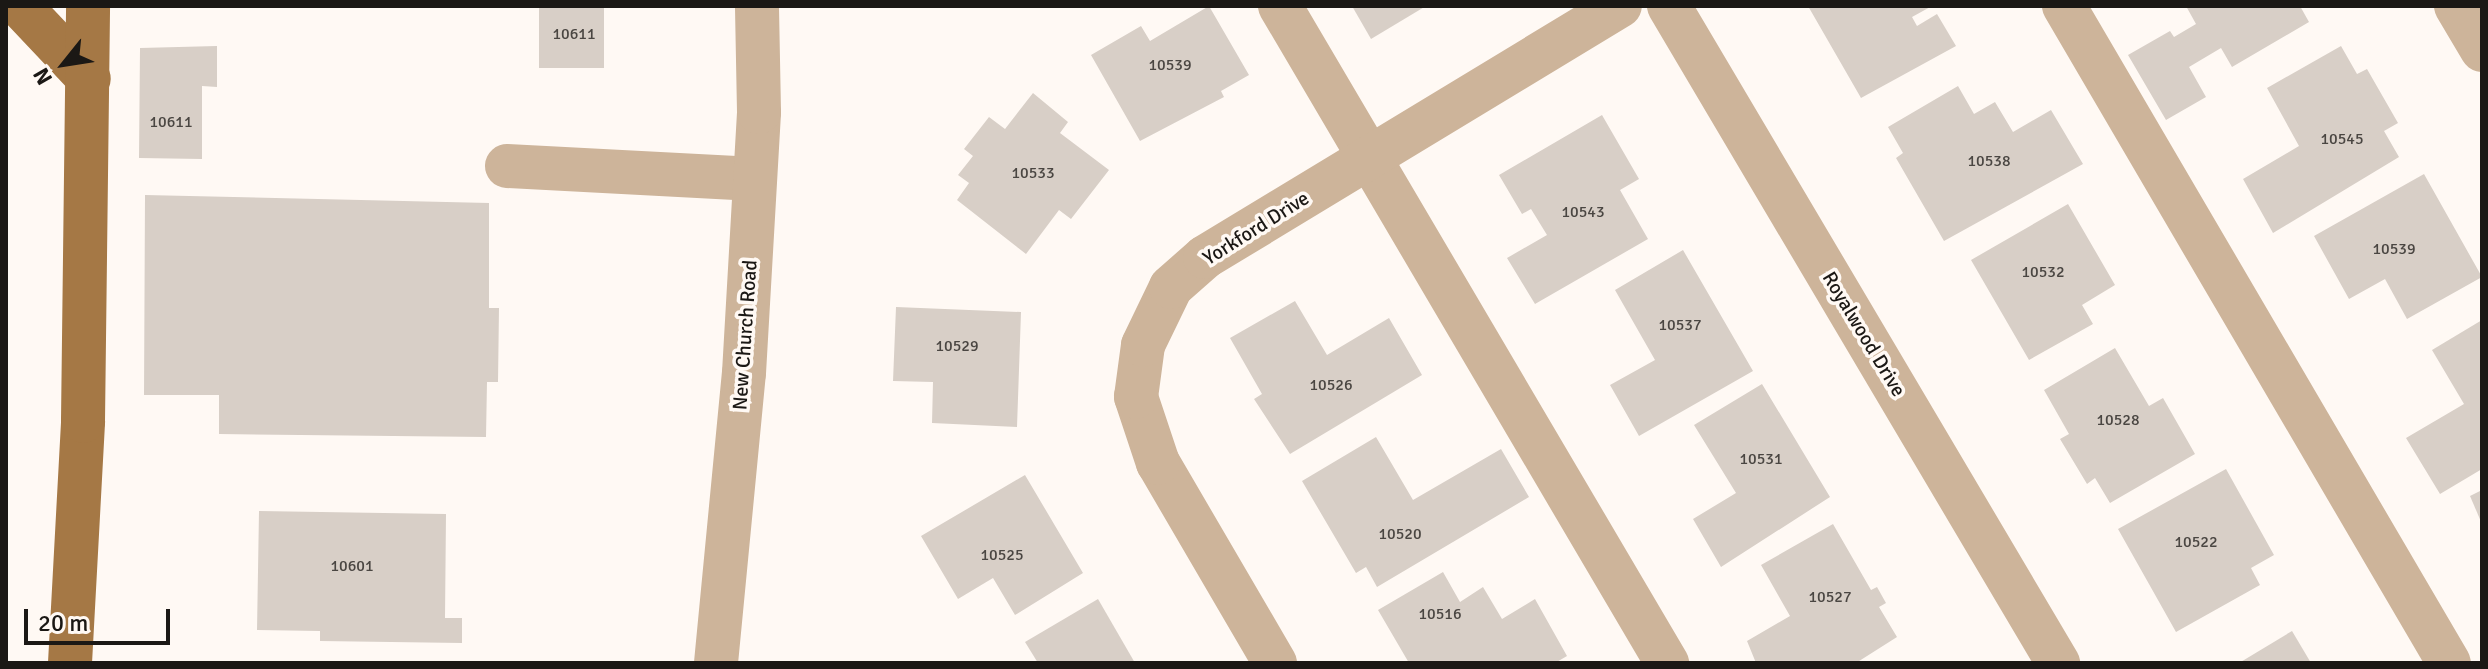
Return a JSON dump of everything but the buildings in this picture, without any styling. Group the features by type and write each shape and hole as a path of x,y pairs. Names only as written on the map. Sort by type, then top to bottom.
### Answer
{"main road":[{"path":"20,6 89,79"},
{"path":"70,663 83,421 88,6"}],"street":[{"name":"New Church Road","path":"716,663 744,373 755,179 757,6"},
{"path":"1280,6 1667,663"},
{"name":"Yorkford Drive","path":"1275,663 1158,463 1136,397 1143,345 1171,287 1205,257 1620,6"},
{"name":"Royalwood Drive","path":"1669,6 2058,663"},
{"path":"2064,6 2449,663"},
{"path":"2456,6 2482,50"},
{"path":"507,166 755,179"}]}
